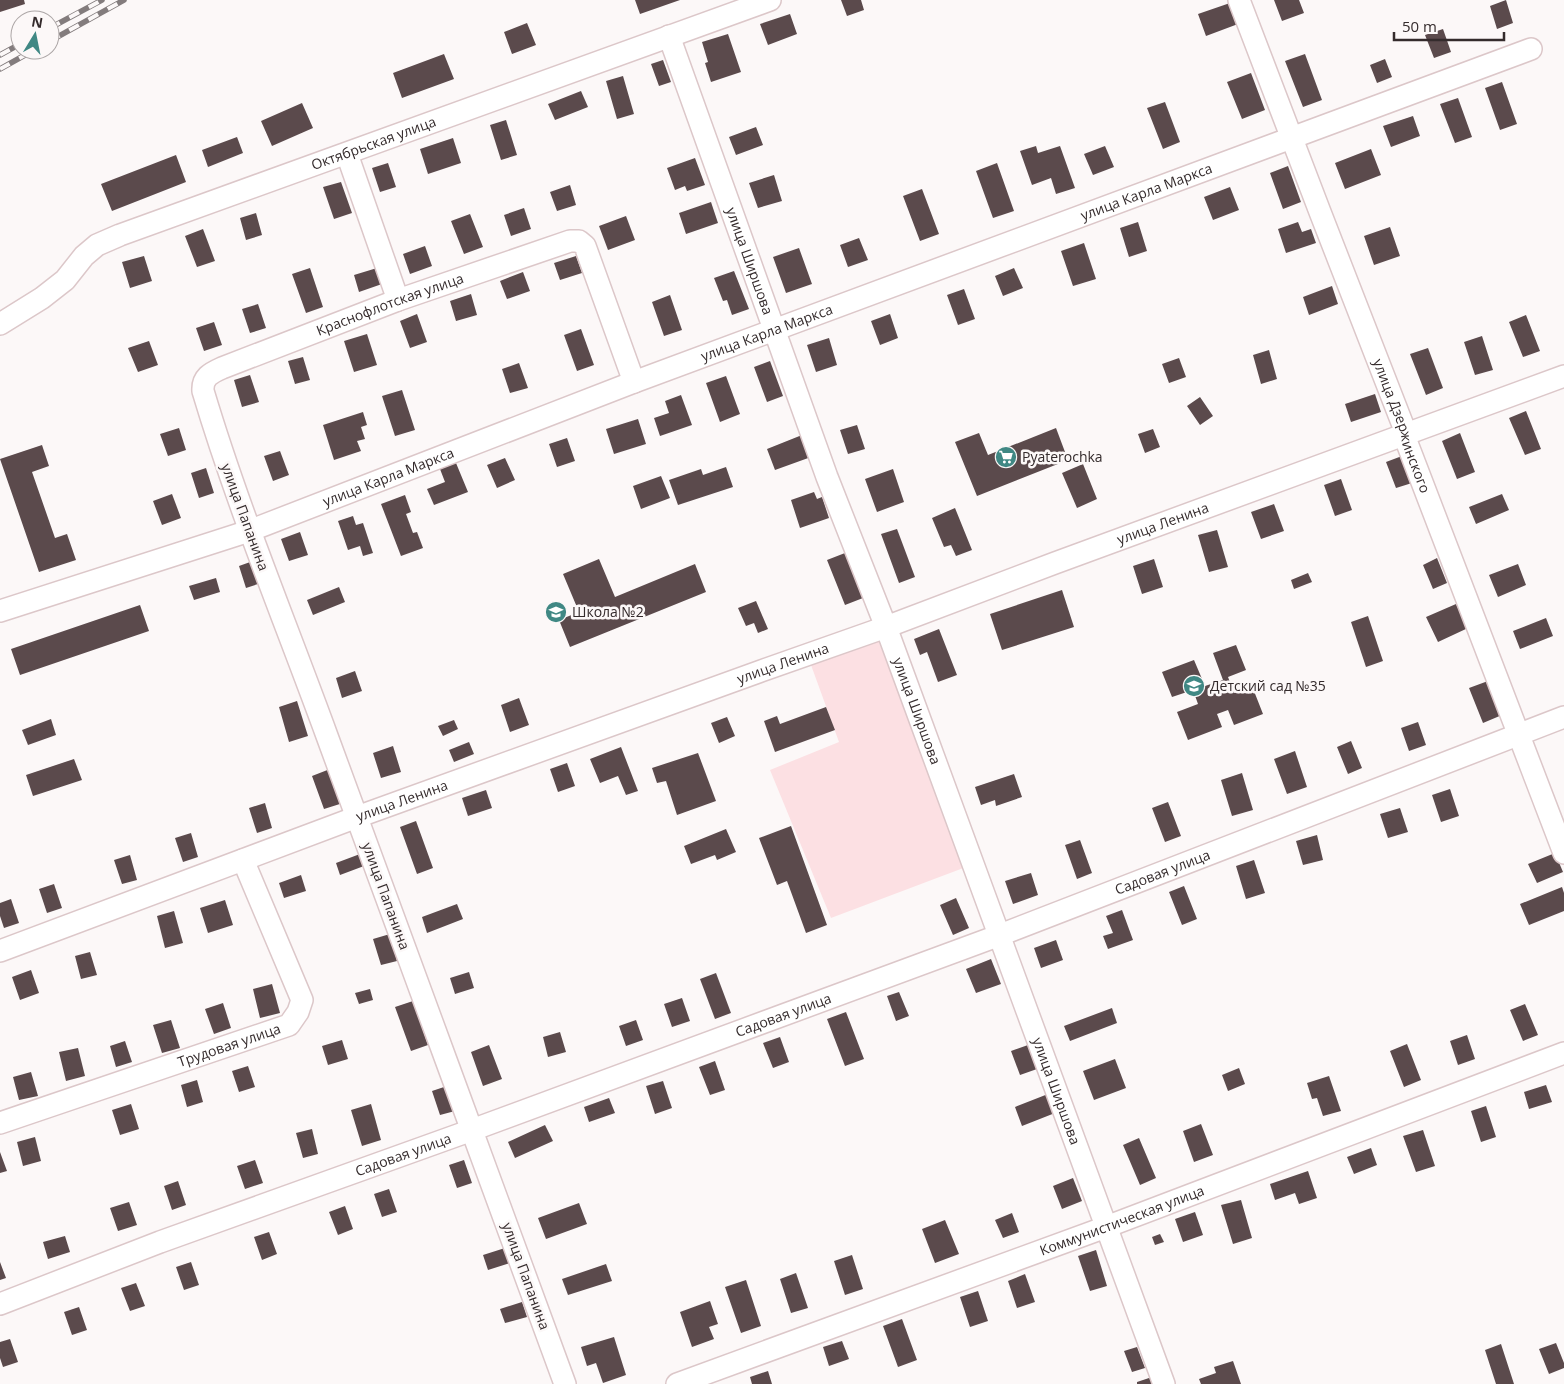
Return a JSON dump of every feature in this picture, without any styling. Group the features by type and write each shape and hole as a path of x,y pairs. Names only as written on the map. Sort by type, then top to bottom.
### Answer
{"street":[{"name":"Октябрьская улица","path":"0,324 42,298 65,280 84,256 97,245 120,235 770,0"},
{"name":"улица Дзержинского","path":"1239,0 1406,433 1407,442 1564,853"},
{"name":"улица Ширшова","path":"669,36 827,477 886,627 1164,1384"},
{"name":"улица Карла Маркса","path":"0,612 249,531 634,382 1531,49"},
{"path":"347,154 398,300"},
{"name":"Краснофлотская улица","path":"205,379 211,373 222,368 398,300 570,241 579,241 585,246 634,382"},
{"name":"улица Ленина","path":"0,951 357,817 886,627 1564,376"},
{"name":"улица Папанина","path":"205,379 203,391 249,531 306,677 566,1384"},
{"name":"Садовая улица","path":"0,1304 160,1242 472,1130 1000,936 1564,717"},
{"name":"Трудовая улица","path":"0,1123 289,1025 298,1012 302,1000 243,860"},
{"name":"Коммунистическая улица","path":"677,1384 1106,1227 1564,1053"}],"shaded area":[{"path":"878,640 966,867 831,918 770,770 839,742 811,665"}],"building":[{"path":"0,0 24,0 25,4 0,12"},
{"path":"635,0 680,0 640,14"},
{"path":"841,0 861,0 864,10 847,16"},
{"path":"1274,0 1299,0 1304,13 1282,21"},
{"path":"1506,0 1513,23 1497,29 1490,6"},
{"path":"1230,3 1238,24 1206,36 1198,14"},
{"path":"790,14 797,34 768,45 760,24"},
{"path":"527,23 536,45 512,54 504,32"},
{"path":"1443,29 1451,52 1434,58 1425,35"},
{"path":"728,34 741,72 711,82 705,63 708,62 702,42"},
{"path":"444,54 454,79 402,98 393,73"},
{"path":"1305,54 1322,100 1303,107 1285,61"},
{"path":"1385,59 1392,77 1377,83 1370,65"},
{"path":"663,60 671,82 659,86 651,64"},
{"path":"1251,73 1265,110 1242,119 1227,82"},
{"path":"623,76 634,114 617,119 606,81"},
{"path":"1502,82 1517,124 1500,130 1485,88"},
{"path":"581,91 588,107 555,120 548,104"},
{"path":"1458,98 1472,137 1455,143 1440,104"},
{"path":"1165,102 1180,142 1163,149 1147,108"},
{"path":"302,103 313,128 272,146 261,121"},
{"path":"1413,116 1420,136 1391,147 1383,126"},
{"path":"506,120 517,155 501,160 490,125"},
{"path":"756,127 763,145 736,155 729,137"},
{"path":"237,137 243,153 208,167 202,150"},
{"path":"453,138 461,163 428,174 420,149"},
{"path":"1036,146 1038,153 1060,146 1075,188 1056,194 1051,178 1032,185 1020,151"},
{"path":"1105,146 1114,167 1093,175 1084,154"},
{"path":"1371,149 1381,175 1345,189 1335,163"},
{"path":"176,155 186,182 112,211 101,184"},
{"path":"695,158 705,185 687,191 685,186 675,190 667,168"},
{"path":"388,163 396,187 380,192 372,168"},
{"path":"997,163 1014,211 993,218 976,171"},
{"path":"1288,166 1301,202 1283,209 1270,173"},
{"path":"774,175 782,201 758,208 749,183"},
{"path":"341,182 352,213 334,219 323,187"},
{"path":"570,185 576,205 557,211 550,192"},
{"path":"1230,187 1239,210 1213,220 1204,197"},
{"path":"922,189 939,234 920,241 903,196"},
{"path":"711,202 718,223 686,234 679,213"},
{"path":"524,208 531,229 511,236 504,215"},
{"path":"256,213 262,235 246,240 240,218"},
{"path":"470,214 483,247 464,254 451,221"},
{"path":"626,216 635,240 608,250 599,226"},
{"path":"1138,222 1147,251 1129,257 1120,228"},
{"path":"1298,222 1302,232 1311,229 1316,243 1286,253 1278,229"},
{"path":"1390,227 1400,256 1374,265 1364,236"},
{"path":"203,229 215,261 197,267 185,236"},
{"path":"859,238 868,260 848,267 840,245"},
{"path":"1084,243 1096,279 1073,286 1061,251"},
{"path":"425,246 432,266 410,274 403,254"},
{"path":"799,248 812,284 786,293 773,257"},
{"path":"144,256 152,281 130,288 122,262"},
{"path":"576,256 582,273 560,280 554,263"},
{"path":"310,268 323,307 306,313 292,274"},
{"path":"377,268 382,284 359,292 354,275"},
{"path":"1014,268 1023,288 1003,296 995,276"},
{"path":"734,271 749,309 732,315 727,300 723,301 714,278"},
{"path":"523,272 530,291 507,299 500,281"},
{"path":"1332,286 1338,304 1309,315 1303,297"},
{"path":"964,289 975,319 958,325 947,295"},
{"path":"471,294 477,315 456,321 450,301"},
{"path":"670,295 682,330 664,336 652,302"},
{"path":"258,304 266,328 250,333 242,309"},
{"path":"417,314 427,342 410,348 400,321"},
{"path":"890,314 898,338 880,345 871,321"},
{"path":"1526,315 1540,351 1523,357 1509,322"},
{"path":"214,322 222,345 204,351 196,328"},
{"path":"581,329 594,365 577,371 564,335"},
{"path":"367,334 377,365 354,372 344,341"},
{"path":"1482,336 1493,370 1475,375 1464,342"},
{"path":"829,338 837,365 816,372 807,345"},
{"path":"149,341 158,365 138,372 128,348"},
{"path":"1428,348 1443,388 1426,395 1410,354"},
{"path":"1269,350 1277,379 1261,384 1253,355"},
{"path":"303,357 310,380 295,384 288,361"},
{"path":"1179,358 1186,377 1169,383 1162,364"},
{"path":"770,361 783,396 767,402 754,367"},
{"path":"519,363 528,388 510,393 502,369"},
{"path":"250,375 259,402 242,407 234,380"},
{"path":"726,376 740,414 720,422 706,383"},
{"path":"402,390 415,430 395,436 382,396"},
{"path":"1375,394 1381,412 1351,422 1345,404"},
{"path":"681,395 692,425 660,436 654,418 669,413 665,401"},
{"path":"1200,397 1213,416 1200,425 1187,406"},
{"path":"1526,411 1541,449 1525,455 1509,418"},
{"path":"363,412 367,425 361,427 365,439 357,441 361,451 334,460 323,425"},
{"path":"638,419 646,444 614,454 606,429"},
{"path":"857,425 865,449 848,454 840,430"},
{"path":"179,428 186,450 168,456 160,434"},
{"path":"1056,428 1068,460 977,496 955,442 979,433 988,455"},
{"path":"1153,429 1160,447 1145,453 1138,434"},
{"path":"1460,433 1475,472 1457,479 1442,441"},
{"path":"802,435 811,457 775,470 767,449"},
{"path":"567,438 575,461 557,467 549,444"},
{"path":"42,445 49,466 32,472 55,538 67,534 76,560 39,572 0,459"},
{"path":"280,451 289,475 273,481 264,456"},
{"path":"1402,456 1412,483 1396,488 1386,462"},
{"path":"505,458 515,480 497,488 487,465"},
{"path":"456,463 468,492 434,505 427,489 445,482 440,469"},
{"path":"1083,464 1097,499 1077,508 1062,473"},
{"path":"726,467 733,487 678,505 669,480 701,469 703,475"},
{"path":"206,468 214,493 199,498 191,473"},
{"path":"893,469 904,502 877,512 865,479"},
{"path":"661,476 670,498 641,509 633,486"},
{"path":"1341,479 1352,510 1335,516 1324,485"},
{"path":"814,492 817,499 822,497 829,518 800,528 791,500"},
{"path":"172,494 181,518 162,525 153,501"},
{"path":"1502,494 1509,510 1476,524 1469,507"},
{"path":"405,495 411,512 406,514 413,533 417,532 423,548 401,556 381,504"},
{"path":"1274,504 1284,531 1261,539 1251,512"},
{"path":"955,508 972,550 956,556 951,545 944,547 932,518"},
{"path":"353,516 356,525 363,523 373,553 363,556 360,546 348,550 338,521"},
{"path":"897,529 915,577 899,583 881,534"},
{"path":"1217,530 1228,567 1209,572 1198,535"},
{"path":"300,532 308,555 289,561 281,539"},
{"path":"845,553 863,598 845,605 827,560"},
{"path":"1437,558 1447,583 1433,589 1423,565"},
{"path":"599,559 615,597 695,564 706,592 570,647 559,620 579,612 563,574"},
{"path":"1154,559 1163,587 1142,594 1133,566"},
{"path":"253,561 261,583 246,588 239,566"},
{"path":"1518,564 1526,585 1498,597 1489,575"},
{"path":"1308,573 1312,582 1294,589 1291,580"},
{"path":"216,578 220,592 194,600 189,586"},
{"path":"339,587 345,602 313,615 307,600"},
{"path":"1062,590 1074,627 1002,650 990,614"},
{"path":"756,601 768,629 758,633 754,623 746,626 738,608"},
{"path":"1456,604 1468,628 1438,642 1426,617"},
{"path":"140,605 149,631 20,675 11,649"},
{"path":"1368,616 1383,661 1366,667 1351,622"},
{"path":"1546,618 1553,636 1520,649 1513,631"},
{"path":"939,629 957,675 938,682 927,652 920,655 914,639"},
{"path":"1236,645 1246,670 1228,677 1234,693 1252,686 1263,714 1234,725 1228,710 1217,714 1222,727 1188,740 1177,712 1198,704 1193,690 1172,697 1162,672 1194,660 1205,686 1223,680 1213,653"},
{"path":"355,671 362,691 342,698 336,678"},
{"path":"1488,681 1502,715 1483,723 1469,688"},
{"path":"519,698 529,725 510,732 501,705"},
{"path":"297,701 308,736 289,742 279,707"},
{"path":"826,707 835,730 775,752 764,721 777,716 780,724"},
{"path":"727,717 735,736 719,743 711,723"},
{"path":"51,719 56,735 28,745 22,730"},
{"path":"454,720 458,729 443,736 438,726"},
{"path":"1418,722 1426,745 1409,751 1401,728"},
{"path":"1351,741 1362,768 1348,774 1337,747"},
{"path":"469,742 474,754 454,762 449,750"},
{"path":"393,746 401,772 381,778 373,753"},
{"path":"621,747 638,791 626,795 618,776 600,783 590,759"},
{"path":"1295,751 1307,787 1287,794 1274,759"},
{"path":"698,753 716,801 677,815 666,781 657,783 652,768"},
{"path":"74,759 82,780 33,796 26,775"},
{"path":"567,763 575,786 558,792 550,769"},
{"path":"330,769 343,803 324,809 312,776"},
{"path":"1242,773 1253,810 1232,816 1221,780"},
{"path":"1014,774 1022,797 996,806 995,800 981,805 975,787"},
{"path":"1450,789 1459,816 1441,822 1432,795"},
{"path":"486,790 492,808 468,816 462,798"},
{"path":"1168,802 1181,836 1165,842 1152,808"},
{"path":"265,803 272,828 257,833 249,808"},
{"path":"1400,808 1408,832 1388,838 1380,814"},
{"path":"416,821 433,868 417,874 400,827"},
{"path":"791,826 827,925 806,933 787,881 777,885 759,838"},
{"path":"726,829 736,852 717,860 715,855 691,864 684,846"},
{"path":"191,833 198,857 183,862 175,838"},
{"path":"1317,835 1323,860 1303,865 1296,841"},
{"path":"1080,840 1092,873 1077,879 1065,845"},
{"path":"1555,853 1563,872 1537,883 1528,864"},
{"path":"360,854 364,866 340,875 336,863"},
{"path":"130,855 137,880 122,884 114,860"},
{"path":"1254,860 1265,893 1246,899 1236,866"},
{"path":"1031,873 1038,895 1013,904 1005,881"},
{"path":"301,875 306,891 284,898 279,883"},
{"path":"54,884 62,908 47,913 39,889"},
{"path":"1184,886 1197,919 1182,925 1169,892"},
{"path":"1562,887 1564,911 1529,925 1520,904"},
{"path":"956,898 969,928 953,935 940,905"},
{"path":"11,899 19,923 4,928 0,916 0,903"},
{"path":"225,900 233,925 208,933 200,908"},
{"path":"457,904 463,919 427,933 422,917"},
{"path":"1122,910 1133,940 1108,949 1103,936 1113,933 1106,916"},
{"path":"174,911 183,943 165,948 157,916"},
{"path":"390,934 397,961 381,965 373,939"},
{"path":"1056,940 1063,960 1041,968 1034,948"},
{"path":"90,952 97,975 81,979 75,956"},
{"path":"991,959 1001,984 976,993 966,969"},
{"path":"31,970 39,993 20,1000 12,977"},
{"path":"469,972 474,988 455,994 450,978"},
{"path":"716,973 731,1013 715,1019 700,979"},
{"path":"272,984 280,1013 260,1018 253,989"},
{"path":"370,989 373,1000 359,1004 355,993"},
{"path":"899,992 909,1016 896,1021 887,996"},
{"path":"682,998 690,1021 672,1027 664,1004"},
{"path":"413,1001 428,1045 411,1051 395,1007"},
{"path":"223,1003 231,1028 214,1034 205,1009"},
{"path":"1525,1004 1538,1035 1523,1041 1510,1010"},
{"path":"1112,1008 1117,1023 1070,1041 1064,1026"},
{"path":"846,1012 864,1059 845,1066 827,1019"},
{"path":"171,1020 180,1048 162,1053 153,1025"},
{"path":"636,1020 643,1040 626,1046 619,1026"},
{"path":"560,1032 566,1052 548,1057 543,1037"},
{"path":"1467,1035 1475,1059 1458,1065 1450,1041"},
{"path":"780,1037 789,1062 773,1068 763,1043"},
{"path":"342,1040 348,1059 328,1065 322,1046"},
{"path":"125,1041 132,1062 116,1067 110,1046"},
{"path":"1407,1044 1421,1080 1404,1087 1390,1051"},
{"path":"489,1045 502,1079 483,1086 471,1052"},
{"path":"1028,1045 1037,1069 1020,1075 1011,1051"},
{"path":"78,1048 85,1076 66,1081 59,1052"},
{"path":"1115,1059 1126,1088 1094,1100 1083,1071"},
{"path":"715,1061 725,1090 710,1095 699,1067"},
{"path":"248,1066 255,1087 239,1092 232,1071"},
{"path":"1239,1068 1245,1084 1228,1091 1222,1075"},
{"path":"31,1072 38,1096 19,1100 13,1077"},
{"path":"1329,1076 1341,1111 1323,1116 1317,1098 1312,1099 1307,1083"},
{"path":"197,1080 203,1102 187,1107 181,1085"},
{"path":"663,1081 672,1108 655,1114 646,1086"},
{"path":"1546,1085 1552,1102 1529,1109 1524,1092"},
{"path":"447,1086 455,1111 440,1115 432,1091"},
{"path":"1048,1094 1055,1113 1022,1126 1015,1107"},
{"path":"609,1098 615,1113 589,1122 584,1107"},
{"path":"131,1104 139,1129 120,1135 112,1110"},
{"path":"371,1104 381,1140 362,1146 351,1110"},
{"path":"1486,1106 1496,1137 1481,1142 1471,1111"},
{"path":"1201,1124 1213,1155 1194,1162 1183,1131"},
{"path":"545,1125 553,1141 515,1158 508,1142"},
{"path":"312,1129 318,1154 303,1158 296,1133"},
{"path":"1423,1130 1435,1166 1416,1172 1403,1136"},
{"path":"35,1137 41,1161 23,1166 17,1142"},
{"path":"1139,1138 1156,1178 1140,1185 1123,1145"},
{"path":"1371,1148 1377,1165 1354,1174 1347,1157"},
{"path":"0,1152 7,1171 0,1173"},
{"path":"255,1160 263,1183 245,1189 237,1166"},
{"path":"464,1160 472,1183 457,1188 449,1165"},
{"path":"1308,1171 1317,1198 1299,1204 1295,1193 1275,1200 1270,1184"},
{"path":"1073,1178 1082,1201 1062,1209 1053,1186"},
{"path":"178,1181 186,1205 172,1210 164,1186"},
{"path":"389,1189 397,1212 382,1217 374,1194"},
{"path":"1241,1200 1252,1238 1233,1244 1221,1205"},
{"path":"129,1202 137,1225 118,1231 110,1208"},
{"path":"579,1203 587,1224 546,1239 538,1218"},
{"path":"345,1206 353,1229 338,1235 329,1212"},
{"path":"1195,1212 1203,1235 1183,1242 1175,1219"},
{"path":"1012,1213 1019,1232 1003,1238 995,1220"},
{"path":"945,1220 959,1254 935,1263 922,1229"},
{"path":"269,1232 277,1254 262,1260 254,1237"},
{"path":"1160,1234 1164,1242 1155,1245 1152,1237"},
{"path":"65,1236 70,1252 48,1259 43,1242"},
{"path":"505,1248 510,1263 488,1270 483,1255"},
{"path":"1096,1250 1107,1286 1090,1291 1078,1256"},
{"path":"852,1255 863,1289 845,1295 834,1261"},
{"path":"0,1262 6,1278 0,1280"},
{"path":"191,1262 199,1285 184,1290 176,1267"},
{"path":"606,1264 612,1281 568,1295 562,1279"},
{"path":"796,1273 808,1308 791,1313 780,1279"},
{"path":"1025,1274 1035,1302 1017,1308 1008,1281"},
{"path":"746,1280 761,1326 741,1333 725,1287"},
{"path":"136,1283 145,1306 130,1311 121,1288"},
{"path":"978,1291 988,1321 970,1327 960,1297"},
{"path":"710,1301 718,1324 709,1327 714,1339 692,1347 680,1312"},
{"path":"522,1302 527,1317 505,1323 500,1309"},
{"path":"79,1307 87,1330 72,1335 64,1312"},
{"path":"902,1319 917,1360 898,1367 883,1326"},
{"path":"614,1337 626,1375 603,1383 596,1363 587,1366 581,1347"},
{"path":"10,1339 18,1362 3,1367 0,1358 0,1342"},
{"path":"842,1341 849,1359 829,1366 823,1347"},
{"path":"1556,1343 1564,1363 1564,1368 1549,1374 1539,1349"},
{"path":"1501,1344 1514,1384 1496,1384 1485,1350"},
{"path":"1137,1347 1145,1368 1132,1372 1124,1351"},
{"path":"1233,1361 1241,1384 1201,1384 1199,1379 1216,1373 1214,1367"},
{"path":"768,1371 772,1384 752,1384 750,1377"},
{"path":"1152,1377 1154,1384 1137,1384 1137,1382"}],"railway":[{"path":"60,23 102,0"},
{"path":"60,35 124,0"},
{"path":"0,55 10,50"},
{"path":"0,69 16,60"}],"place":[{"name":"Pyaterochka","path":"1006,457"},
{"name":"Школа №2","path":"556,612"},
{"name":"Детский сад №35","path":"1194,686"}]}
